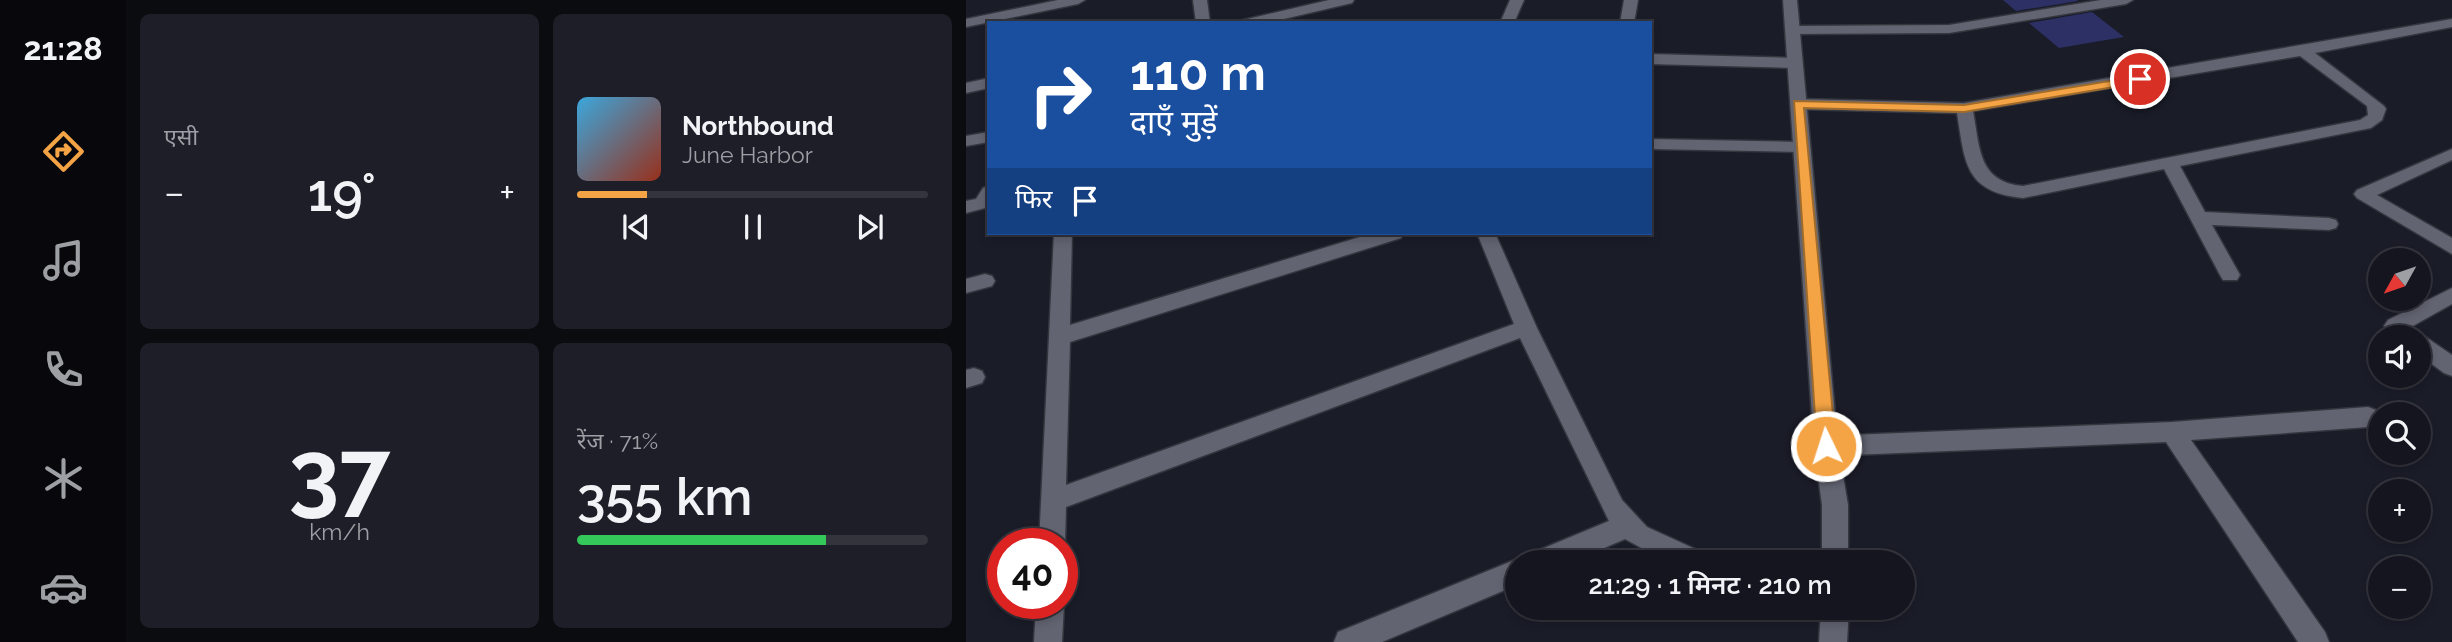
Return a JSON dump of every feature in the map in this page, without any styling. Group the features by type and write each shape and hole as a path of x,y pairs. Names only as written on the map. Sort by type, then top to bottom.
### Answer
{"street":[{"path":"966,23 1078,0"},
{"path":"1200,0 1203,21"},
{"path":"1257,21 1347,0"},
{"path":"1508,21 1517,0"},
{"path":"1627,21 1631,0"},
{"path":"1790,0 1826,446 1835,505 1835,550"},
{"path":"1793,30 1949,29 2126,0"},
{"path":"1798,104 1964,108 2452,23"},
{"path":"1964,108 1976,166 1983,178 1998,190 2023,192 2365,124 2376,117 2378,109 2373,103 2303,51"},
{"path":"1652,58 1794,63"},
{"path":"966,88 987,83"},
{"path":"966,141 987,137"},
{"path":"1652,144 1801,147"},
{"path":"2452,154 2363,194 2452,247"},
{"path":"2170,164 2230,275"},
{"path":"966,207 983,203 987,196"},
{"path":"2200,218 2329,224"},
{"path":"1052,528 1063,235"},
{"path":"1059,337 1388,235"},
{"path":"1487,235 1526,328 1603,492 1627,526 1667,550"},
{"path":"2398,325 2452,295"},
{"path":"1053,501 1526,328"},
{"path":"2431,352 2452,367"},
{"path":"1826,446 2172,432 2368,417"},
{"path":"2172,432 2315,642"},
{"path":"1570,550 1627,526"},
{"path":"1348,642 1505,577"},
{"path":"1048,642 1049,619"},
{"path":"1833,642 1834,620"}],"building":[{"path":"2003,0 2077,0 2078,1 2016,11"},
{"path":"2092,12 2124,37 2059,48 2029,23"}],"route":[{"path":"1826,446 1818,318 1798,104 1964,108 2140,79"}]}
